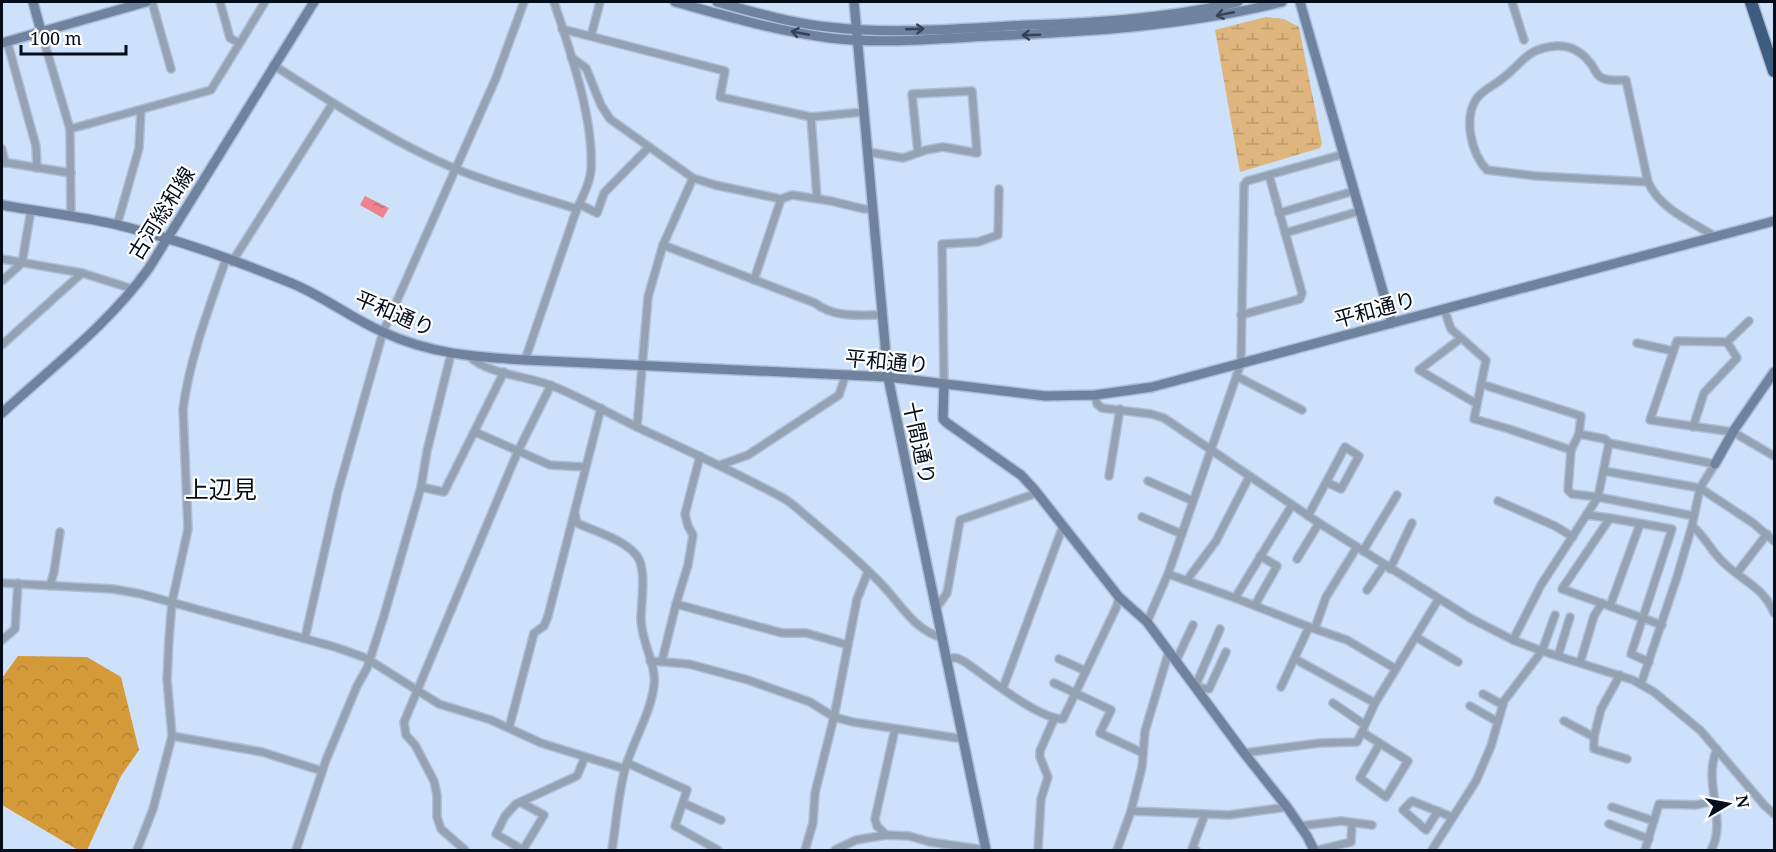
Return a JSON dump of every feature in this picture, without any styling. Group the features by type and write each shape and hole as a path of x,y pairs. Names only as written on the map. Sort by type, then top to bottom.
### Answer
{"highway":[{"path":"1751,2 1774,71"}],"street":[{"path":"33,2 70,129 71,216"},
{"path":"37,168 36,146 4,42 146,2"},
{"path":"152,2 171,69"},
{"path":"220,2 230,38 239,43"},
{"path":"70,129 211,90 265,2"},
{"name":"古河総和線","path":"2,413 110,315 133,289 314,2"},
{"path":"305,638 338,491 383,332 496,78 525,2"},
{"path":"525,360 590,177 591,168 588,124 554,2"},
{"path":"591,36 600,2"},
{"path":"675,2 799,33 858,40 1040,35 1118,29 1191,21 1282,2"},
{"path":"717,2 777,18 856,30 1116,21 1238,2"},
{"name":"十間通り","path":"854,2 888,377 986,850"},
{"path":"1300,2 1392,323"},
{"path":"1512,2 1524,40"},
{"path":"562,29 725,71 720,97 811,117 864,112"},
{"path":"1648,182 1536,176 1487,170 1481,164 1473,143 1470,116 1473,105 1478,96 1503,78 1526,55 1536,50 1557,46 1579,51 1599,76 1606,80 1626,80 1648,182 1652,191 1660,201 1678,214 1716,237"},
{"path":"571,57 586,68 606,115 622,129 693,178 715,186 781,199 792,195 873,209"},
{"path":"273,65 389,136 455,169 597,213 604,193 649,147"},
{"path":"867,152 903,158 943,147 977,153 972,91 912,94 918,153"},
{"path":"137,850 153,809 172,736 166,679 172,602 188,529 183,409 194,356 229,260 333,103"},
{"path":"117,225 139,148 141,110"},
{"path":"811,117 817,198"},
{"path":"2,149 3,162 71,173"},
{"path":"1147,622 1168,573 1238,377 1241,363 1244,185 1247,181 1344,154"},
{"path":"1241,315 1300,299 1302,294 1269,175"},
{"path":"637,427 648,297 663,245 693,178"},
{"path":"999,189 998,235 978,242 942,244 943,419 1021,474 1119,597 1147,622 1287,807 1316,850 1351,842 1352,822"},
{"path":"1280,213 1354,191"},
{"path":"754,280 781,199"},
{"name":"平和通り","path":"2,205 117,225 166,239 292,283 383,332 410,343 451,354 525,360 846,374 888,377 1028,395 1095,395 1152,387 1774,221"},
{"path":"2,281 22,262 31,210"},
{"path":"1285,233 1360,211"},
{"path":"663,245 815,303 832,312 882,315"},
{"path":"2,259 82,273 133,289"},
{"path":"2,345 82,273"},
{"path":"1444,309 1451,329 1486,360 1474,419 1571,450"},
{"path":"1749,321 1727,342 1677,341 1650,420 1733,432 1774,456"},
{"path":"1460,339 1419,370 1477,404"},
{"path":"1693,427 1704,393 1737,358 1727,342"},
{"path":"1637,343 1673,351"},
{"path":"296,850 322,771 369,660 421,487 427,451 451,354"},
{"path":"470,357 483,366 552,385 786,499 852,555 915,623 930,634 943,638"},
{"path":"421,487 444,492 504,372"},
{"path":"1641,684 1662,625 1692,526 1700,488 1733,432 1774,372"},
{"path":"720,465 748,455 839,394 846,374"},
{"path":"1238,377 1302,410"},
{"path":"1481,384 1581,416 1579,434 1571,450 1568,490 1572,494 1694,516"},
{"path":"465,850 441,829 437,817 437,795 434,781 415,745 406,735 404,722 518,452 552,385"},
{"path":"1095,395 1097,404 1102,408 1157,415 1319,524 1438,600 1513,640 1641,684 1687,718 1774,813"},
{"path":"509,728 534,633 544,626 548,616 601,408"},
{"path":"1109,476 1119,409"},
{"path":"475,432 550,465 585,467"},
{"path":"1579,434 1605,439 1609,443 1715,464"},
{"path":"1513,640 1541,585 1598,497 1609,443"},
{"path":"1308,516 1326,482 1345,447 1359,456 1341,489 1326,482"},
{"path":"662,661 692,545 693,535 687,526 685,514 700,456"},
{"path":"1604,471 1700,488 1774,541"},
{"path":"1187,580 1216,541 1249,477"},
{"path":"1148,481 1193,501"},
{"path":"937,607 947,593 960,520 1037,493"},
{"path":"1281,687 1326,597 1396,495"},
{"path":"1498,501 1555,526 1573,537"},
{"path":"1235,598 1292,506"},
{"path":"575,514 577,523 624,545 636,554 643,577 641,622 654,679 652,696 626,766 612,850"},
{"path":"1587,515 1672,530 1631,654 1649,662"},
{"path":"1142,517 1182,534"},
{"path":"1610,518 1562,589 1662,625"},
{"path":"1297,559 1319,524"},
{"path":"1367,590 1387,567 1412,524"},
{"path":"1580,663 1594,616 1606,604 1640,524"},
{"path":"1003,688 1063,526"},
{"path":"1692,526 1719,558 1772,599 1774,613"},
{"path":"50,586 60,532"},
{"path":"1737,573 1767,534"},
{"path":"1255,605 1277,566 1260,556"},
{"path":"805,850 813,824 815,793 834,717 857,599 868,572"},
{"path":"1168,573 1347,639 1396,669"},
{"path":"2,583 113,589 172,602 335,647 369,660 439,704 491,720 541,743 585,757 626,766 687,790 675,826 718,850"},
{"path":"2,640 15,629 18,583"},
{"path":"947,658 957,658 1017,699 1054,719 1063,719 1117,606 1119,597"},
{"path":"1244,753 1320,743 1357,742 1375,703 1438,600"},
{"path":"676,604 782,633 806,633 848,645"},
{"path":"1432,850 1476,781 1491,746 1504,701 1542,651 1555,615"},
{"path":"1558,656 1570,617"},
{"path":"1176,661 1193,626"},
{"path":"1195,687 1220,629"},
{"path":"1416,637 1458,662"},
{"path":"1118,850 1131,811 1143,753 1145,731 1169,651"},
{"path":"1195,687 1209,689 1226,652"},
{"path":"1059,659 1086,670"},
{"path":"1295,659 1375,703"},
{"path":"650,661 710,669 748,680 810,702 834,717 963,739"},
{"path":"1620,675 1601,709 1594,737 1594,748 1627,759"},
{"path":"1054,683 1111,710 1100,733 1143,753"},
{"path":"1484,694 1503,705"},
{"path":"1333,703 1380,742 1408,761 1386,797 1360,778 1380,742"},
{"path":"1470,706 1498,722"},
{"path":"1038,850 1041,798 1048,777 1040,751 1054,719"},
{"path":"1564,721 1594,737"},
{"path":"886,835 877,826 875,819 895,729"},
{"path":"172,736 262,752 322,771"},
{"path":"1711,850 1718,831 1713,801 1712,770 1717,749"},
{"path":"520,802 544,815 524,850 496,834 505,816 520,802 577,777 585,757"},
{"path":"1438,811 1426,830 1403,810 1412,801 1438,811 1452,817"},
{"path":"1645,850 1659,804 1696,805 1713,801"},
{"path":"683,803 721,820"},
{"path":"1131,811 1228,815 1287,807"},
{"path":"1612,807 1654,821"},
{"path":"1196,850 1192,849 1205,814"},
{"path":"1300,826 1341,821 1372,825"},
{"path":"1609,824 1649,839"},
{"path":"835,850 856,840 886,835 909,836 930,842 986,850"}],"green space":[{"path":"1266,17 1284,19 1299,27 1322,144 1320,148 1240,172 1215,30"},
{"path":"18,656 87,657 121,677 139,750 121,776 87,850 78,850 2,805 2,678"}],"water":[{"path":"365,196 389,208 383,218 360,205"}],"district":[{"name":"上辺見","path":"221,488"}]}
